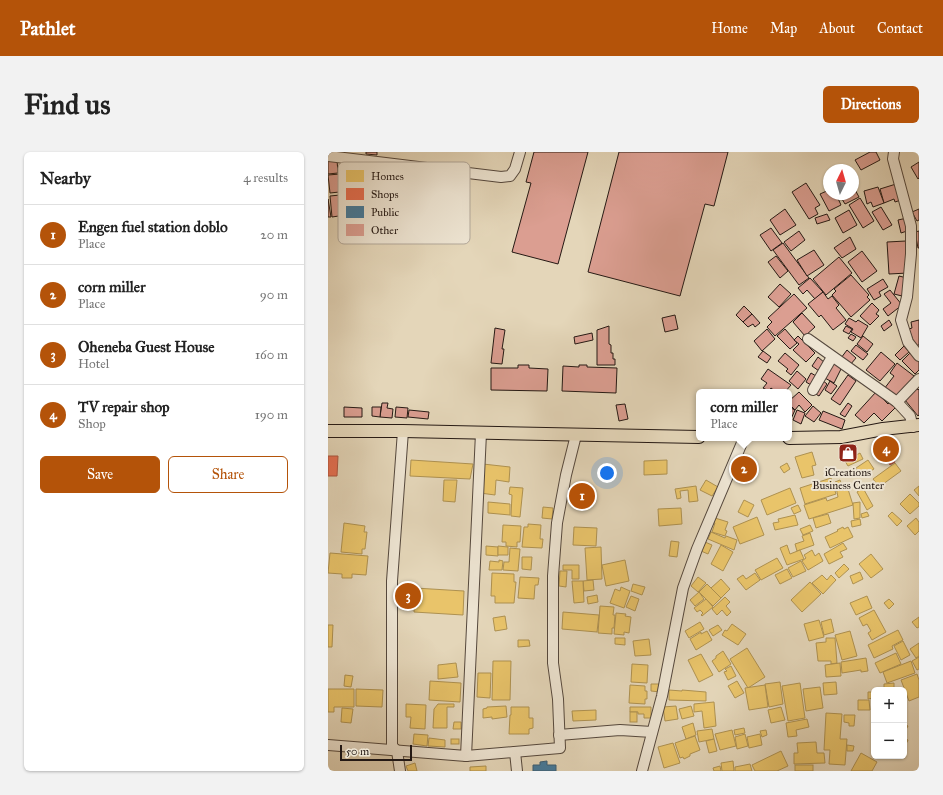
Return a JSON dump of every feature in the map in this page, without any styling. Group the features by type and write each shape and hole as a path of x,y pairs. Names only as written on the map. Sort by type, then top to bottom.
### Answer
{"main road":[{"path":"792,438 841,437 884,429 916,426"},
{"path":"328,431 403,431 696,437"}],"street":[{"path":"470,174 502,178 510,176 514,170 520,152"},
{"path":"894,152 893,159 915,225 907,297 901,320 908,342 919,356"},
{"path":"328,156 375,162"},
{"path":"808,339 897,402 910,416 916,426"},
{"path":"813,390 832,357"},
{"path":"897,402 919,379"},
{"path":"400,771 397,751 392,746 392,582 403,431"},
{"path":"466,756 481,433"},
{"path":"328,745 466,756 560,748 558,699 553,663 553,576 557,523 566,475 576,435"},
{"path":"642,771 663,689 683,588 697,548 743,441"},
{"path":"559,735 620,730 652,732"},
{"path":"515,752 517,771"}],"building: Homes":[{"path":"812,452 816,465 812,466 814,475 802,478 795,457"},
{"path":"860,453 863,459 848,466 845,461"},
{"path":"745,458 752,462 742,478 737,475 744,463"},
{"path":"411,460 473,464 470,479 410,476"},
{"path":"667,460 667,474 644,475 644,461"},
{"path":"868,460 874,469 861,477 856,468"},
{"path":"787,463 790,469 784,473 780,467"},
{"path":"895,463 901,471 879,487 873,479"},
{"path":"483,464 510,467 509,482 496,480 495,495 480,493"},
{"path":"831,478 836,494 805,504 800,488"},
{"path":"444,480 457,480 455,502 443,501"},
{"path":"706,480 718,487 712,496 700,490"},
{"path":"840,480 843,488 847,486 853,505 809,519 804,505 826,498 827,501 838,497 835,482"},
{"path":"696,486 698,501 689,502 688,490 680,491 681,498 677,499 675,489"},
{"path":"919,486 919,496 914,490"},
{"path":"510,487 523,488 520,517 511,516 512,495 509,494"},
{"path":"790,488 796,503 767,515 761,500"},
{"path":"863,488 873,506 867,510 857,492"},
{"path":"572,489 593,490 593,504 571,503"},
{"path":"910,494 919,503 919,506 910,514 900,504"},
{"path":"744,500 754,505 748,517 738,512"},
{"path":"488,502 510,504 510,515 488,513"},
{"path":"860,502 860,518 854,519 853,503"},
{"path":"798,505 801,511 794,514 791,508"},
{"path":"543,507 553,508 552,519 542,518"},
{"path":"681,508 682,524 659,526 658,509"},
{"path":"867,512 869,516 862,518 861,514"},
{"path":"892,512 902,521 897,526 888,516"},
{"path":"828,514 831,523 816,528 813,518"},
{"path":"795,515 798,525 775,530 773,523 779,522 778,519"},
{"path":"757,517 764,535 740,544 733,527"},
{"path":"715,518 728,522 725,530 727,531 725,536 712,532"},
{"path":"916,518 919,522 919,531 915,535 907,526"},
{"path":"860,519 861,525 852,527 851,521"},
{"path":"344,523 365,526 364,532 367,532 365,549 362,549 362,554 341,552"},
{"path":"528,524 541,525 540,539 543,539 542,548 522,547 524,527 528,527"},
{"path":"503,525 521,526 520,542 517,542 517,547 506,546 506,542 502,542"},
{"path":"810,525 813,531 803,535 800,529"},
{"path":"574,527 597,528 596,546 573,545"},
{"path":"843,527 844,529 848,527 853,537 830,548 825,537"},
{"path":"711,532 725,538 726,536 737,540 734,550 708,539"},
{"path":"810,533 814,545 797,551 795,544 804,541 802,536"},
{"path":"671,541 679,542 677,557 669,556"},
{"path":"705,542 712,545 708,554 701,551"},
{"path":"843,543 847,549 840,552 843,557 829,564 824,554"},
{"path":"721,545 733,552 723,571 711,564"},
{"path":"787,545 790,554 800,550 804,559 787,565 780,548"},
{"path":"486,546 498,547 498,556 486,555"},
{"path":"498,546 508,547 508,555 498,555"},
{"path":"601,547 602,579 587,580 585,548"},
{"path":"510,548 520,549 518,571 503,570 504,562 509,562"},
{"path":"812,550 815,556 819,553 823,561 808,570 802,561 806,558 804,555"},
{"path":"330,553 368,556 366,575 352,574 352,578 342,578 342,574 328,573"},
{"path":"871,554 883,569 871,578 859,564"},
{"path":"522,557 532,557 531,570 522,569"},
{"path":"777,558 783,568 761,580 755,570"},
{"path":"499,560 503,561 502,570 489,570 490,561 499,562"},
{"path":"625,560 629,581 606,586 602,565"},
{"path":"801,561 806,571 793,577 788,568"},
{"path":"844,564 849,569 839,578 835,573"},
{"path":"563,565 579,565 579,579 572,579 572,570 563,570"},
{"path":"787,569 792,578 780,584 775,575"},
{"path":"560,571 567,571 566,587 559,586"},
{"path":"860,572 863,579 853,584 850,576"},
{"path":"492,573 514,574 514,582 516,582 514,603 495,603 495,596 491,596"},
{"path":"755,573 760,580 746,590 737,579 743,575 746,579"},
{"path":"822,575 827,580 831,575 836,580 823,594 812,583"},
{"path":"520,577 539,578 538,585 535,585 534,599 518,598"},
{"path":"698,577 706,583 698,592 691,586"},
{"path":"721,579 730,589 721,598 711,588"},
{"path":"593,580 594,590 584,591 583,581"},
{"path":"572,581 583,581 584,602 574,603"},
{"path":"810,582 821,594 802,612 791,600"},
{"path":"633,584 645,587 642,595 631,591"},
{"path":"707,584 721,598 713,606 699,592"},
{"path":"621,587 630,591 624,608 610,603 615,589 620,591"},
{"path":"415,588 464,591 463,615 414,612"},
{"path":"699,592 704,599 695,606 690,600"},
{"path":"597,595 598,602 588,604 587,597"},
{"path":"631,596 639,599 635,611 626,607"},
{"path":"867,596 872,608 856,615 850,603"},
{"path":"725,597 730,602 726,606 731,612 727,616 722,610 717,615 712,609"},
{"path":"706,599 713,607 702,616 701,615 703,613 700,610 697,612 694,608"},
{"path":"889,599 894,604 889,609 884,603"},
{"path":"600,606 614,607 613,615 615,615 612,634 598,633"},
{"path":"874,610 886,632 872,640 868,633 871,631 867,624 863,626 859,618"},
{"path":"563,612 599,615 597,632 562,629"},
{"path":"616,613 626,614 625,616 631,617 629,633 624,632 624,635 614,634"},
{"path":"505,616 507,629 495,631 493,618"},
{"path":"919,617 919,627 917,628 912,622"},
{"path":"831,619 834,632 824,635 821,622"},
{"path":"819,620 824,637 809,641 804,624"},
{"path":"700,622 704,629 689,638 685,631"},
{"path":"732,624 746,634 738,645 722,635"},
{"path":"328,625 333,625 332,647 328,647"},
{"path":"718,625 722,630 713,636 709,630"},
{"path":"898,630 903,640 892,646 893,649 874,658 868,645"},
{"path":"707,631 712,640 696,650 690,639 701,632 701,634"},
{"path":"850,631 857,656 842,660 835,635"},
{"path":"615,638 625,638 625,645 615,644"},
{"path":"826,638 835,638 837,663 831,664 831,661 818,661 816,643 826,642"},
{"path":"649,639 651,655 635,656 633,641"},
{"path":"518,640 529,640 530,646 518,647"},
{"path":"903,641 910,655 901,660 894,646"},
{"path":"919,643 919,656 916,658 910,649"},
{"path":"747,648 765,677 748,688 730,659"},
{"path":"723,651 731,664 719,672 712,661"},
{"path":"896,653 901,664 880,673 875,663"},
{"path":"701,654 713,675 699,682 688,660"},
{"path":"919,657 919,669 917,670 912,661"},
{"path":"866,658 868,671 861,672 861,670 842,673 841,662"},
{"path":"493,661 511,661 510,700 492,700"},
{"path":"911,661 915,673 887,683 883,672"},
{"path":"456,663 458,677 438,679 438,665"},
{"path":"840,663 841,676 826,677 825,665"},
{"path":"632,664 648,665 647,683 631,682"},
{"path":"731,666 736,676 728,680 724,672 727,671 725,669"},
{"path":"478,673 491,673 490,698 477,697"},
{"path":"917,674 919,680 919,697 909,701 907,696 907,687 904,687 901,680"},
{"path":"345,675 353,676 351,687 344,686"},
{"path":"430,681 461,683 460,702 429,700"},
{"path":"737,681 744,693 735,698 728,686"},
{"path":"780,682 783,704 769,707 765,684"},
{"path":"836,682 837,694 824,695 823,683"},
{"path":"800,683 805,718 788,721 782,686"},
{"path":"894,683 894,687 884,687 884,684"},
{"path":"651,684 660,684 660,692 651,691"},
{"path":"630,685 645,686 645,691 647,691 647,699 645,699 645,704 629,703"},
{"path":"765,685 768,707 749,710 745,688"},
{"path":"820,687 823,708 806,711 803,689"},
{"path":"328,689 354,689 354,707 334,707 334,712 328,712"},
{"path":"356,689 383,690 382,707 356,706"},
{"path":"669,690 706,692 706,701 669,700"},
{"path":"868,692 871,692 871,698 868,699"},
{"path":"858,700 869,700 870,710 858,710"},
{"path":"714,702 716,726 704,728 702,711 694,712 694,704"},
{"path":"406,704 426,705 425,729 410,728 411,717 406,717"},
{"path":"438,704 454,704 454,707 447,707 447,728 433,728 434,709"},
{"path":"506,706 507,717 492,719 492,717 483,718 483,709 487,707"},
{"path":"676,706 678,719 665,721 663,707"},
{"path":"691,706 694,716 682,719 679,709"},
{"path":"511,707 529,707 529,718 533,718 533,728 529,729 529,734 509,734"},
{"path":"630,707 651,707 651,718 644,718 644,714 638,714 638,712 630,712"},
{"path":"781,707 785,720 771,723 768,710"},
{"path":"342,708 353,709 351,723 341,722"},
{"path":"596,710 596,720 573,721 572,711"},
{"path":"630,712 637,712 637,722 630,722"},
{"path":"826,713 842,714 840,739 847,739 845,765 829,764 830,750 824,750"},
{"path":"844,715 855,715 854,726 849,726 849,723 844,722"},
{"path":"807,719 809,727 796,730 797,736 788,737 786,723"},
{"path":"454,722 461,722 461,729 453,729"},
{"path":"693,723 696,735 686,739 682,727"},
{"path":"744,728 745,733 735,735 734,730"},
{"path":"712,729 714,739 699,742 697,731"},
{"path":"732,730 736,746 720,750 715,734"},
{"path":"766,730 767,735 762,737 760,731"},
{"path":"414,734 428,735 427,746 413,744"},
{"path":"745,734 748,746 737,749 735,737"},
{"path":"760,734 762,745 749,748 747,737"},
{"path":"695,736 700,750 690,754 690,756 684,759 683,757 680,758 675,743"},
{"path":"429,738 445,740 445,747 428,746"},
{"path":"451,739 459,739 459,744 451,744"},
{"path":"714,739 717,751 709,753 706,741"},
{"path":"816,742 817,753 824,753 825,763 794,764 794,753 798,753 797,743"},
{"path":"673,743 680,763 664,768 658,747"},
{"path":"847,745 854,746 853,751 847,751"},
{"path":"781,751 788,766 777,771 755,771 752,765"},
{"path":"861,753 877,762 872,771 851,771"},
{"path":"733,761 734,771 722,771 721,763"},
{"path":"415,763 417,771 408,771 406,766"},
{"path":"750,764 752,771 735,771 735,767"},
{"path":"795,765 813,765 813,771 795,771"},
{"path":"486,766 486,771 470,771 470,767"},
{"path":"720,766 721,771 714,771 713,768"}],"building: Shops":[{"path":"886,447 895,462 890,465 881,450"},
{"path":"328,456 338,456 337,476 328,476"}],"building: Public":[{"path":"547,761 547,765 556,765 556,771 533,771 533,765 540,765 540,762"}],"building: Other":[{"path":"366,152 377,152 377,155 366,154"},
{"path":"534,152 588,152 558,264 512,252 531,183 526,182"},
{"path":"619,152 728,152 714,206 705,204 680,296 588,272"},
{"path":"870,152 876,152 880,160 861,170 859,164 855,160"},
{"path":"328,160 337,160 338,173 328,174"},
{"path":"919,162 919,178 918,179 911,167"},
{"path":"338,174 338,192 330,193 328,175"},
{"path":"806,183 820,205 815,208 818,214 809,219 792,192"},
{"path":"896,184 901,200 895,202 894,199 884,203 880,189"},
{"path":"878,187 884,203 873,207 871,202 867,204 864,191"},
{"path":"823,193 823,200 820,194"},
{"path":"338,195 338,216 332,217 330,196"},
{"path":"328,199 331,217 328,217"},
{"path":"859,199 874,221 863,228 849,205"},
{"path":"823,200 839,200 841,205 829,211"},
{"path":"843,200 853,200 845,204"},
{"path":"881,207 892,225 883,230 872,212"},
{"path":"785,209 796,225 780,235 770,220"},
{"path":"919,209 919,220 917,221 912,212"},
{"path":"849,210 857,225 843,233 835,218"},
{"path":"827,214 830,220 817,224 815,218"},
{"path":"907,218 910,230 901,233 898,220"},
{"path":"771,228 782,243 771,251 760,235"},
{"path":"799,231 805,240 791,251 784,242"},
{"path":"919,231 919,248 918,248 915,232"},
{"path":"850,237 856,249 842,258 834,248"},
{"path":"906,241 908,273 889,274 887,242"},
{"path":"783,243 809,278 799,285 773,250"},
{"path":"814,250 824,265 807,276 797,260"},
{"path":"862,251 877,271 862,282 848,262"},
{"path":"776,256 788,271 780,278 768,262"},
{"path":"839,257 852,273 826,295 813,279"},
{"path":"851,275 869,295 867,297 870,300 851,317 832,295 836,291 834,289"},
{"path":"899,276 907,278 902,296 894,294"},
{"path":"810,278 823,292 815,299 807,290 803,294 798,288"},
{"path":"883,279 888,287 879,292 881,296 874,300 867,289"},
{"path":"780,284 791,294 779,307 768,297"},
{"path":"890,290 902,305 888,316 883,309 891,303 884,294"},
{"path":"823,292 828,299 832,296 839,305 836,308 846,320 833,330 821,315 819,317 808,304"},
{"path":"794,294 807,308 775,336 767,327 772,322 768,318"},
{"path":"872,303 879,310 876,314 879,316 870,325 860,316"},
{"path":"744,306 752,314 743,322 736,315"},
{"path":"802,313 815,327 805,336 793,322"},
{"path":"752,314 760,323 755,327 753,324 748,327 743,322"},
{"path":"675,315 678,329 665,332 662,318"},
{"path":"849,318 856,322 858,320 868,326 861,338 851,332 853,329 845,324"},
{"path":"889,320 892,325 884,331 881,326"},
{"path":"919,320 919,345 915,346 909,329 912,328 911,322"},
{"path":"609,326 609,344 611,345 613,359 615,359 615,365 597,365 597,330"},
{"path":"846,326 852,329 849,334 843,331"},
{"path":"495,328 505,330 502,349 504,349 502,364 491,363"},
{"path":"767,329 775,339 762,351 754,341"},
{"path":"785,329 797,343 790,349 777,336"},
{"path":"592,333 593,340 575,344 574,337"},
{"path":"851,334 856,337 853,341 848,338"},
{"path":"798,336 815,353 806,362 793,350 799,344 794,340"},
{"path":"863,336 873,344 867,352 857,344"},
{"path":"856,345 868,354 863,360 851,351"},
{"path":"904,346 909,352 900,360 895,355"},
{"path":"847,350 856,358 850,365 841,358"},
{"path":"763,351 771,357 767,363 758,357"},
{"path":"881,352 895,364 880,381 866,370"},
{"path":"911,352 919,360 919,370 915,374 902,361"},
{"path":"785,353 799,365 791,375 786,371 788,369 778,361"},
{"path":"818,357 825,363 819,371 812,366"},
{"path":"832,362 842,367 834,383 823,377"},
{"path":"897,363 914,376 897,399 884,389 894,376 890,373"},
{"path":"518,365 529,365 529,368 548,369 547,391 491,390 491,368 518,368"},
{"path":"579,365 587,365 587,367 617,368 616,393 562,391 563,366 579,367"},
{"path":"768,369 791,385 788,389 765,389 763,388 767,383 761,379"},
{"path":"797,371 806,379 798,389 789,381"},
{"path":"811,373 816,376 811,385 806,382"},
{"path":"848,375 856,381 840,405 831,399"},
{"path":"822,380 827,384 819,396 814,393"},
{"path":"830,381 837,386 831,394 825,390"},
{"path":"916,387 918,390 919,389 918,416 905,400 910,396 908,393"},
{"path":"799,392 812,405 805,412 799,405 795,410 792,407 792,398"},
{"path":"876,392 888,404 891,401 897,406 882,421 874,413 864,423 855,415"},
{"path":"382,403 388,403 387,408 393,409 392,418 380,417"},
{"path":"848,403 852,406 845,417 840,414"},
{"path":"625,404 628,419 619,421 616,405"},
{"path":"813,406 821,413 814,422 805,416"},
{"path":"344,407 362,408 362,417 344,417"},
{"path":"372,407 381,407 380,417 372,416"},
{"path":"396,407 408,408 407,418 395,417"},
{"path":"792,408 795,410 792,417"},
{"path":"409,410 429,412 428,419 408,417"},
{"path":"797,410 805,413 801,424 793,420"},
{"path":"823,411 845,420 842,429 819,420"}],"place":[{"name":"TV repair shop","path":"886,449"},
{"name":"iCreations Business Center","path":"848,453"},
{"name":"corn miller","path":"744,469"},
{"name":"Engen fuel station doblo","path":"582,496"},
{"name":"Oheneba Guest House","path":"408,596"}]}
